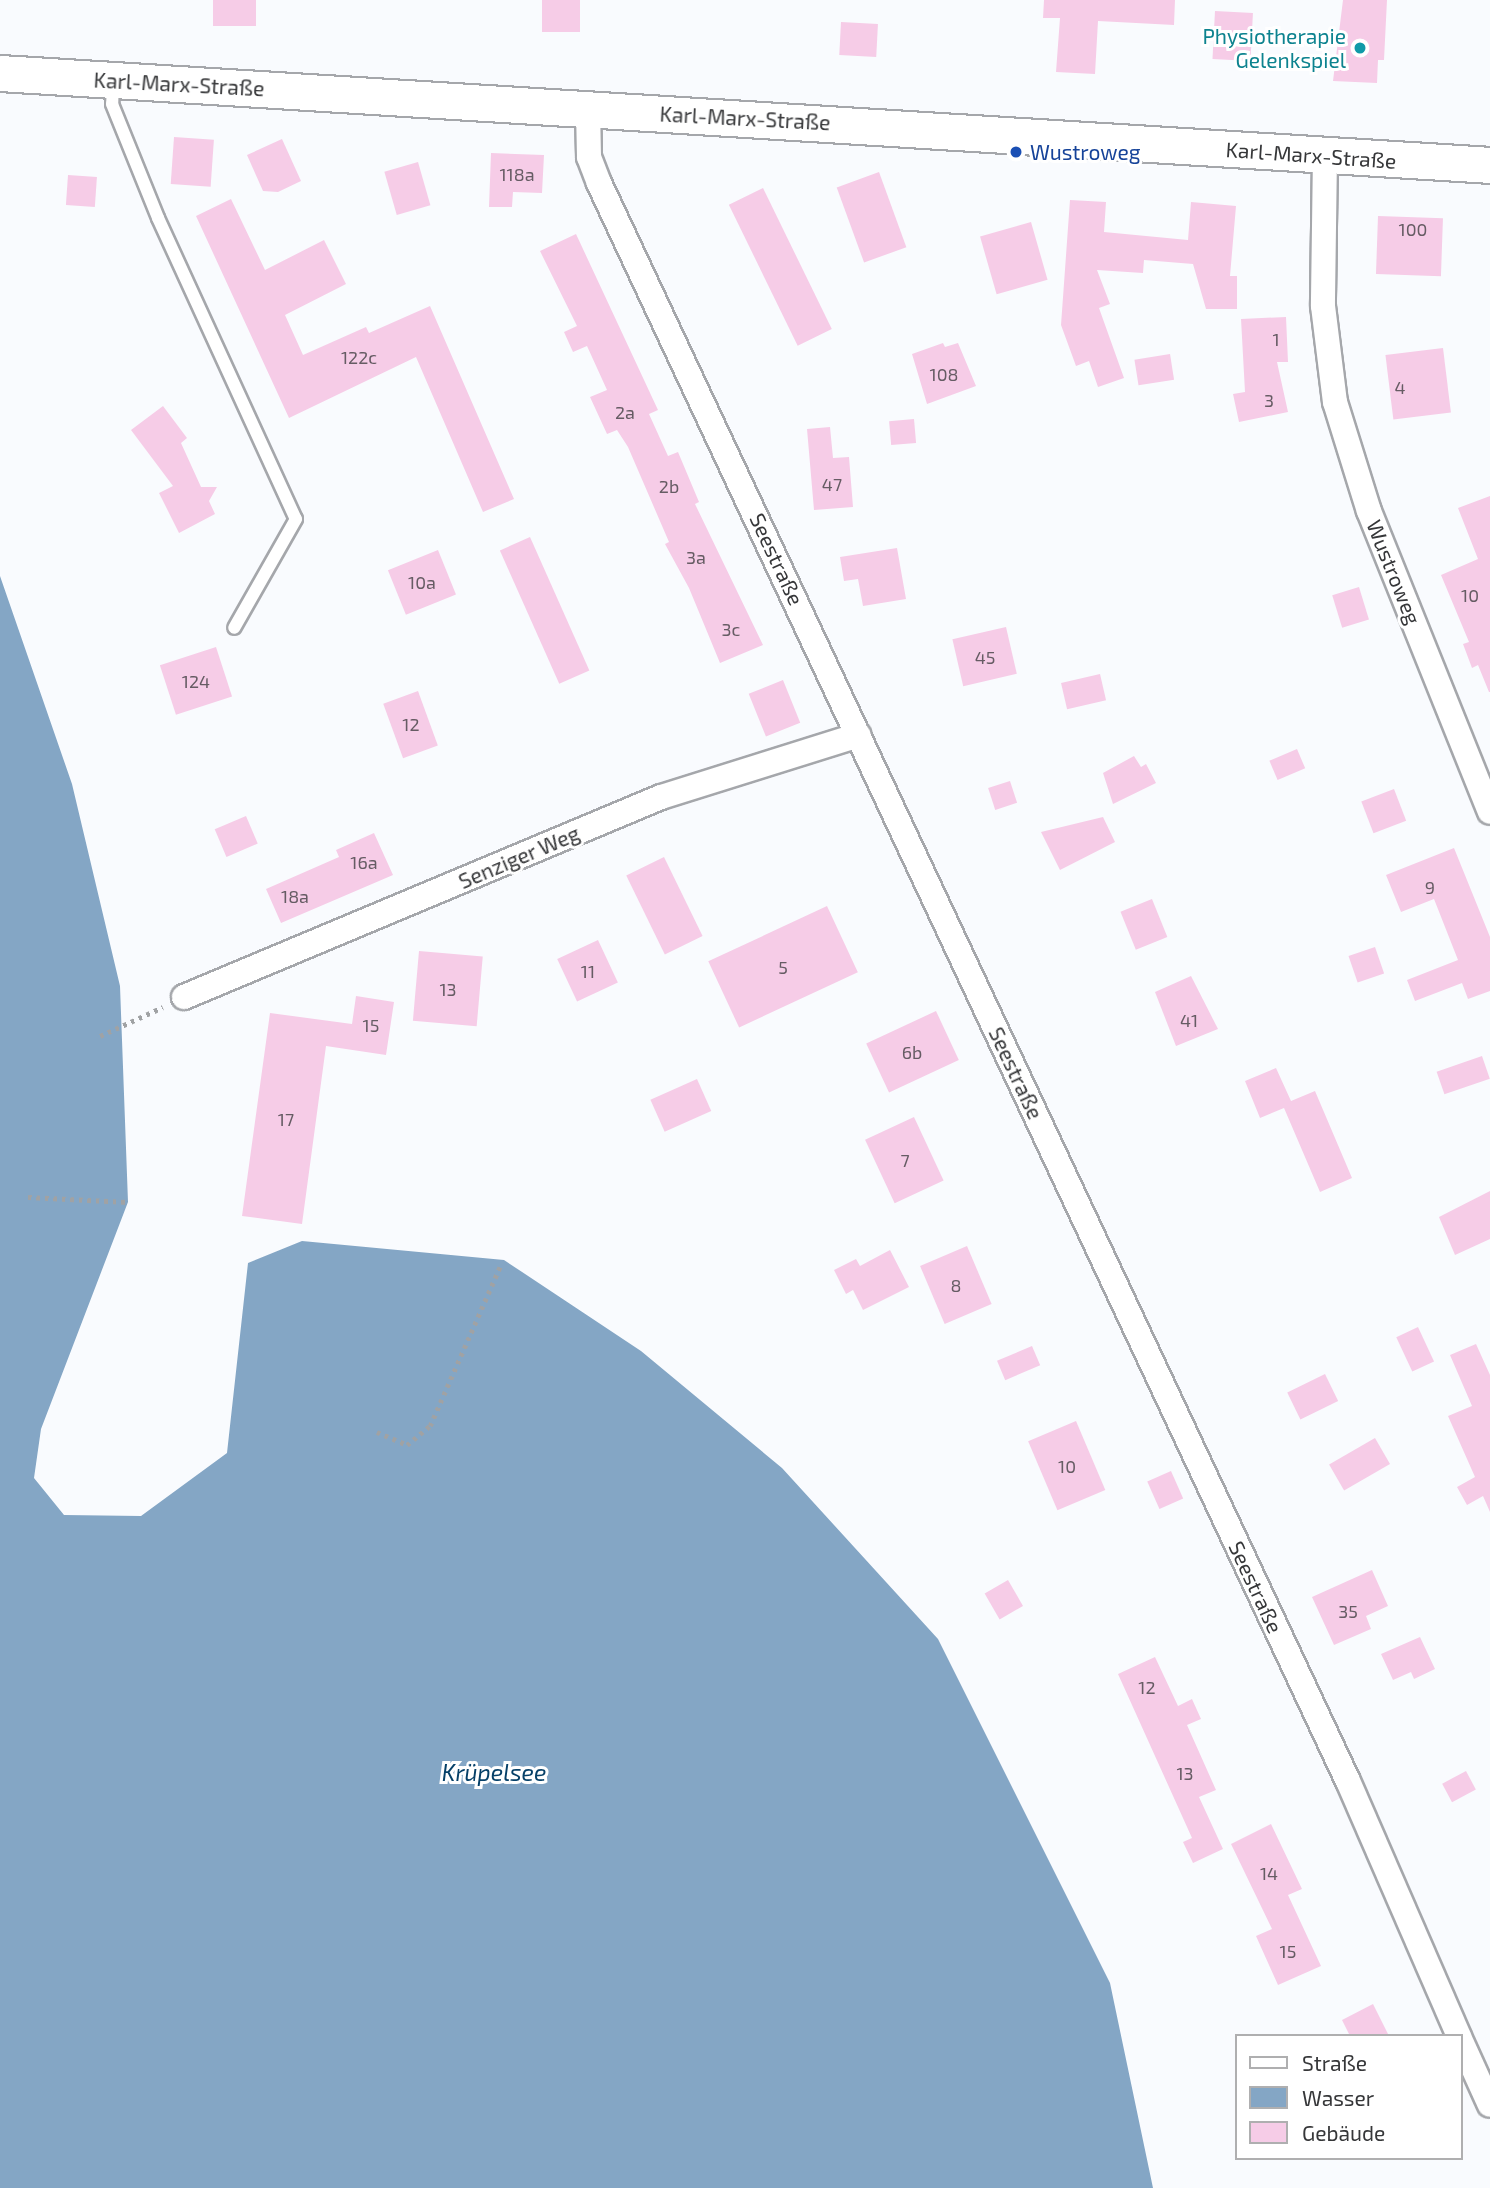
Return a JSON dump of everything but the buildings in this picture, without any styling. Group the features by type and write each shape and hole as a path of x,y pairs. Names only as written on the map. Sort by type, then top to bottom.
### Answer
{"street":[{"name":"Karl-Marx-Straße","path":"0,72 1490,165"},
{"name":"Seestraße","path":"588,109 589,157 599,183 1348,1780 1458,2034"},
{"name":"Wustroweg","path":"1325,155 1323,306 1335,402 1369,511 1490,812"},
{"name":"Senziger Weg","path":"184,997 661,797 859,735"},
{"name":"Seestraße","path":"1462,2044 1490,2105"}],"lane":[{"path":"113,80 112,104 158,218 296,519 234,628"}],"path":[{"path":"100,1036 143,1015"},
{"path":"28,1197 128,1202"},
{"path":"377,1432 407,1445 430,1426 501,1264"}],"water":[{"name":"Krüpelsee","path":"0,576 72,784 120,986 128,1202 41,1429 34,1478 64,1515 141,1516 227,1453 248,1263 302,1241 504,1260 641,1351 782,1468 938,1639 1110,1983 1153,2188 0,2188"}],"place":[{"name":"Physiotherapie Gelenkspiel","path":"1360,48"},
{"name":"Wustroweg","path":"1016,152"}]}
